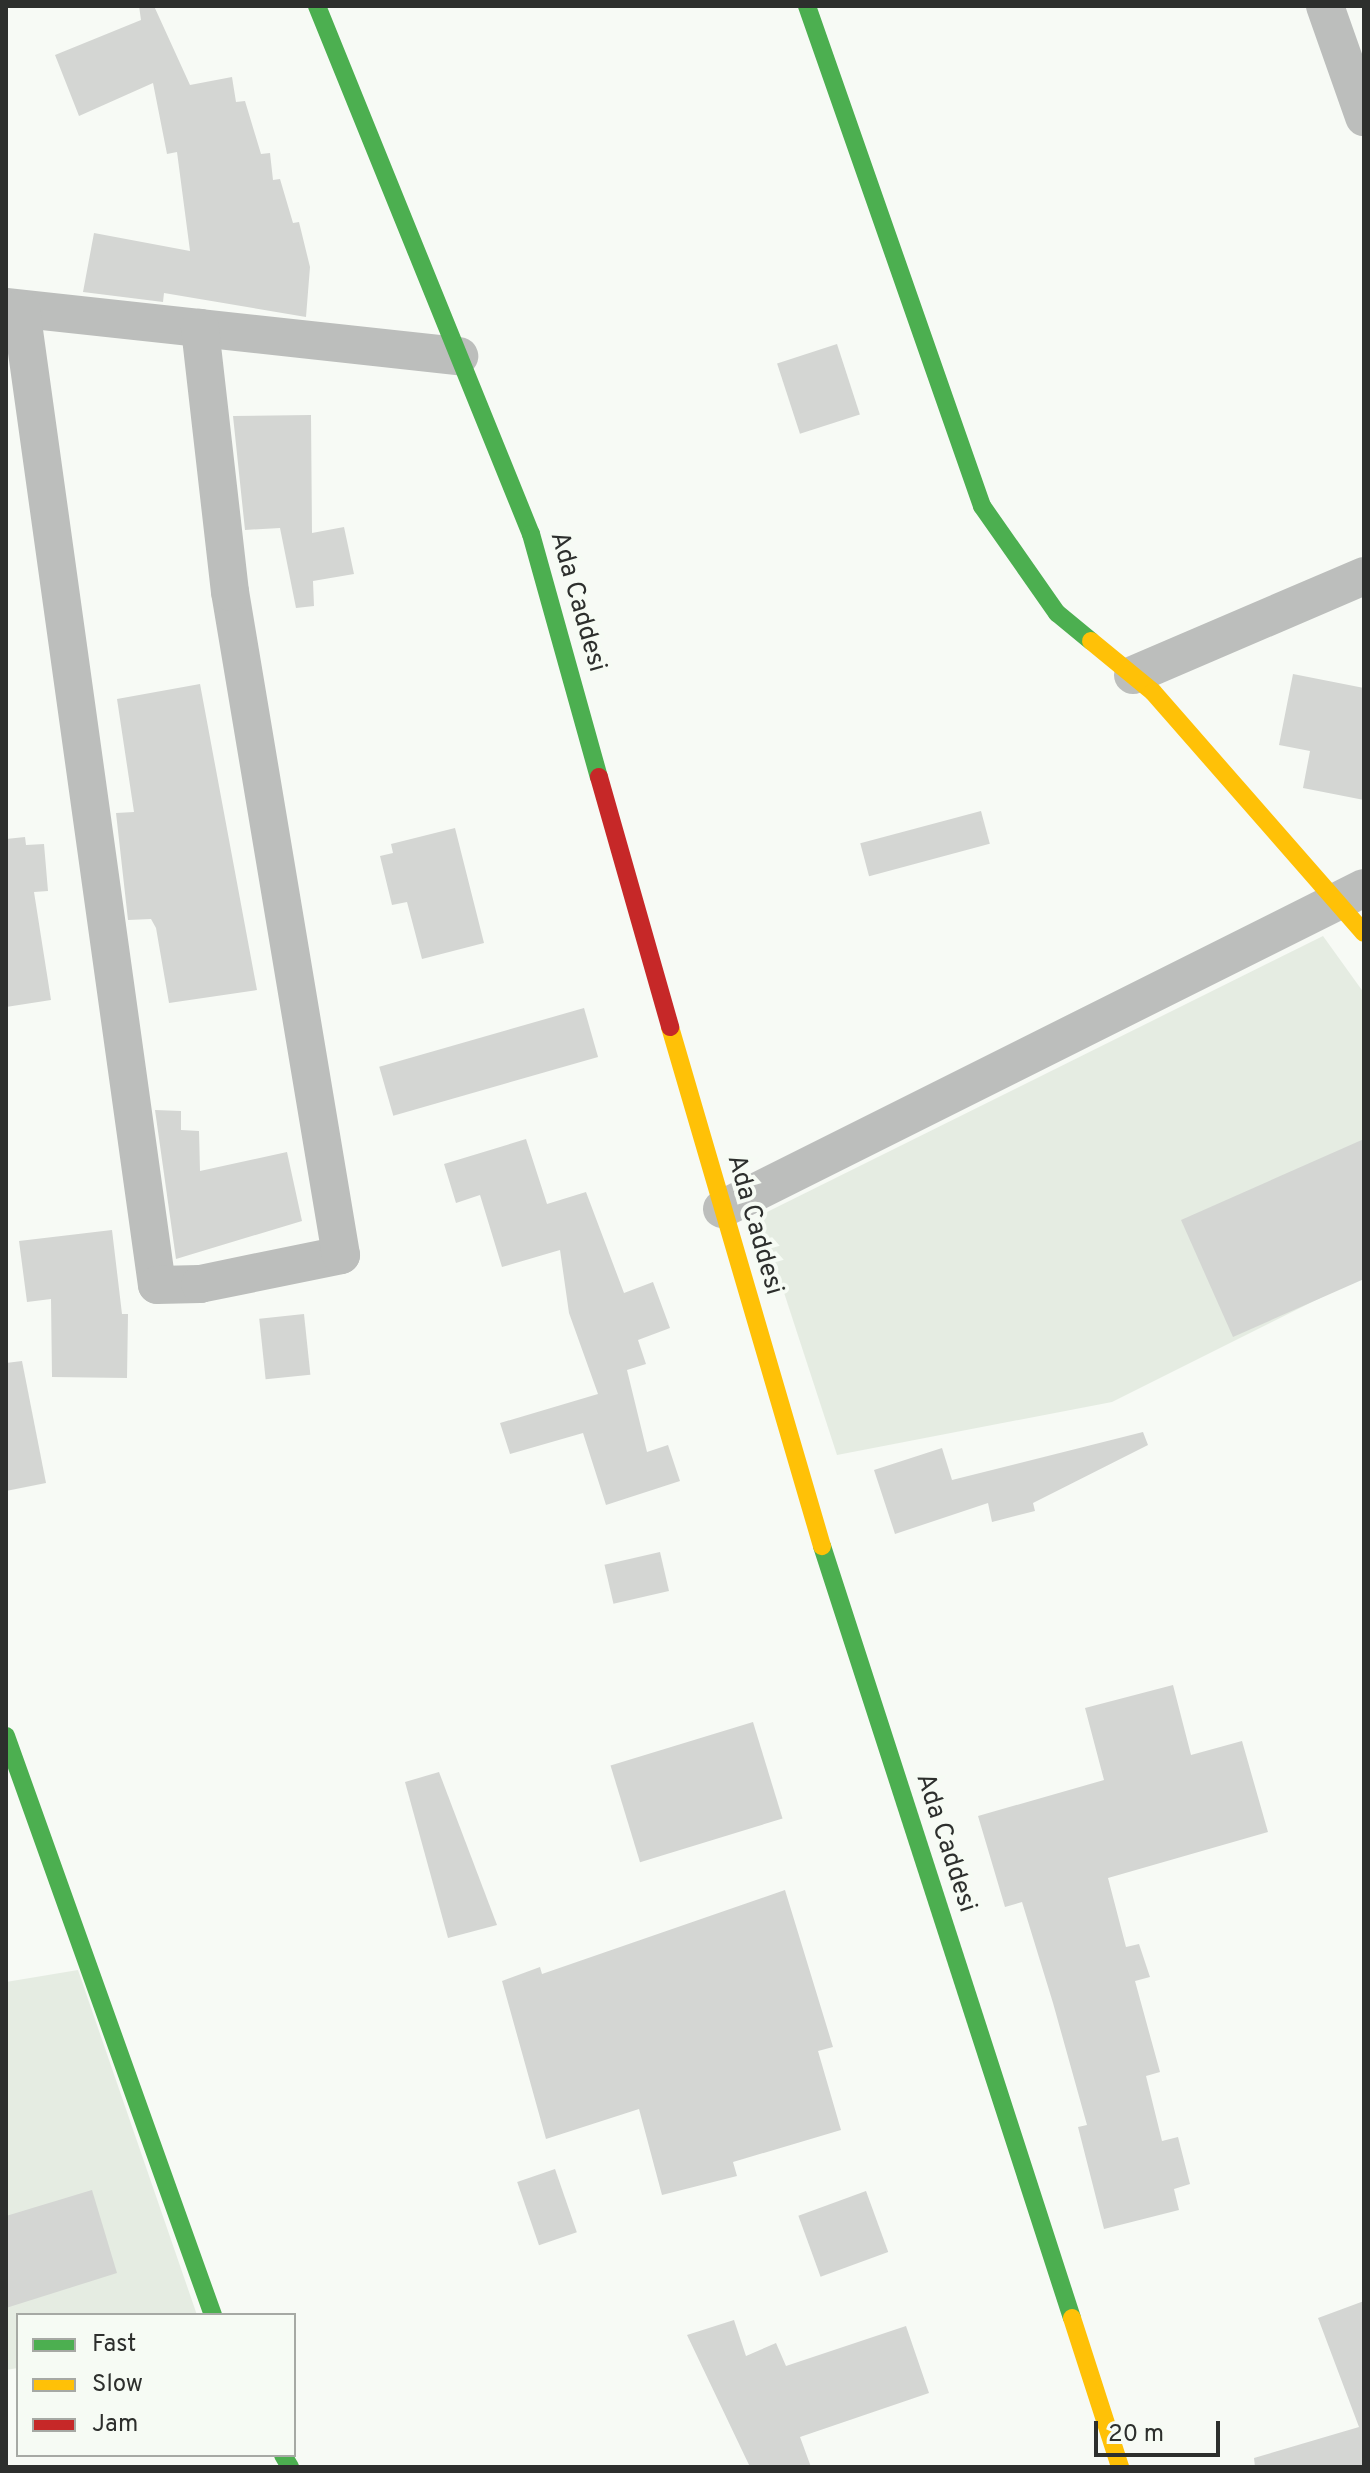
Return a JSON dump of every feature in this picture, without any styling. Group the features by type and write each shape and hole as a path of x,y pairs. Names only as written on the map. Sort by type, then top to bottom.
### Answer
{"main road":[{"name":"Ada Caddesi","path":"317,6 531,534 780,1416 1120,2467"},
{"path":"807,6 982,506 1057,613 1133,675 1350,895 1364,933"},
{"path":"6,1736 212,2313"}],"street":[{"path":"1325,6 1364,117"},
{"path":"200,328 230,592 341,1255 200,1284 157,1285 14,308 200,328 459,356"},
{"path":"1133,675 1364,576"},
{"path":"722,1209 1350,895"}],"shaded area":[{"path":"1323,936 1364,993 1364,1276 1112,1402 837,1455 759,1216"},
{"path":"78,1970 196,2313 16,2313 16,2368 6,2370 6,1982"}],"building":[{"path":"139,6 154,6 190,85 232,77 236,102 245,101 261,154 270,153 273,180 280,179 293,223 299,222 310,267 306,317 164,293 163,302 83,292 94,233 190,251 177,152 167,154 153,83 79,116 55,55 141,20"},
{"path":"837,344 860,414 800,434 777,363"},
{"path":"311,415 312,533 344,527 354,574 313,581 314,606 296,608 280,528 245,530 233,416"},
{"path":"1293,674 1364,688 1364,800 1303,788 1310,751 1279,745"},
{"path":"200,684 257,990 169,1003 156,928 151,919 128,920 116,813 134,812 117,699"},
{"path":"981,811 990,844 869,876 860,843"},
{"path":"455,828 484,943 422,959 407,902 392,905 380,856 393,853 391,844"},
{"path":"25,837 26,845 44,844 48,891 34,892 51,1000 6,1007 6,839"},
{"path":"584,1008 598,1057 393,1116 379,1067"},
{"path":"155,1110 181,1111 181,1130 199,1131 200,1171 287,1152 302,1221 176,1259"},
{"path":"526,1139 547,1204 586,1192 624,1293 653,1282 670,1328 638,1340 646,1364 627,1370 647,1452 668,1445 680,1481 606,1505 583,1433 510,1454 500,1423 598,1394 569,1313 560,1250 502,1267 480,1195 456,1203 444,1164"},
{"path":"1364,1139 1364,1279 1233,1337 1181,1220"},
{"path":"112,1230 122,1314 128,1314 127,1378 52,1377 51,1299 27,1302 19,1241"},
{"path":"304,1314 310,1375 266,1379 259,1319"},
{"path":"22,1361 46,1483 6,1491 6,1363"},
{"path":"1143,1432 1148,1445 1033,1503 1035,1511 992,1522 988,1503 895,1534 874,1470 942,1448 952,1480"},
{"path":"660,1552 669,1591 613,1604 604,1565"},
{"path":"1173,1685 1191,1755 1242,1741 1268,1832 1108,1878 1126,1947 1139,1944 1150,1977 1135,1981 1160,2072 1146,2076 1162,2141 1178,2137 1190,2184 1174,2189 1179,2210 1104,2229 1078,2127 1087,2125 1053,2003 1022,1902 1005,1907 978,1816 1104,1780 1085,1708"},
{"path":"753,1722 783,1819 640,1862 611,1766"},
{"path":"439,1772 497,1925 448,1938 405,1782"},
{"path":"785,1890 833,2047 818,2051 841,2130 733,2162 737,2176 662,2195 639,2109 546,2139 502,1981 540,1967 542,1974"},
{"path":"555,2169 577,2232 539,2245 517,2182"},
{"path":"92,2190 117,2273 6,2308 6,2216"},
{"path":"866,2191 888,2252 821,2277 798,2216"},
{"path":"1364,2301 1364,2467 1255,2467 1254,2458 1359,2427 1318,2318"},
{"path":"734,2320 746,2356 776,2343 786,2366 906,2326 929,2393 800,2437 811,2467 750,2467 687,2335"}],"traffic: fast":[{"path":"317,6 531,534 599,777"},
{"path":"807,6 982,506 1057,613 1091,641"},
{"path":"822,1546 1072,2318"},
{"path":"6,1736 212,2313"},
{"path":"284,2457 290,2467"}],"traffic: slow":[{"path":"1091,641 1153,692 1364,933"},
{"path":"670,1027 822,1546"},
{"path":"1072,2318 1120,2467"}],"traffic: jam":[{"path":"599,777 670,1027"}]}
